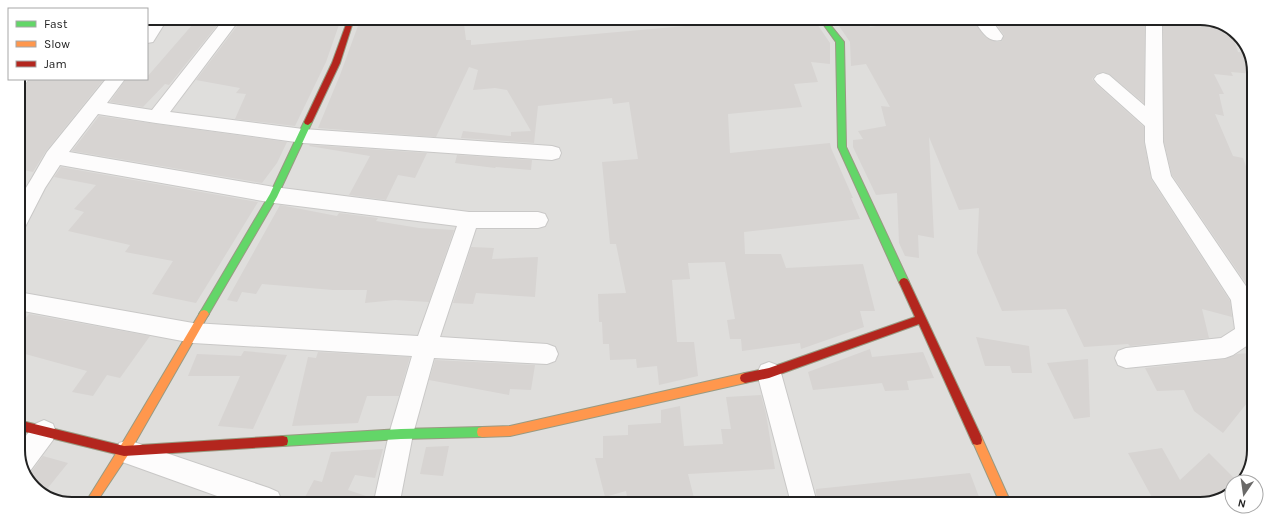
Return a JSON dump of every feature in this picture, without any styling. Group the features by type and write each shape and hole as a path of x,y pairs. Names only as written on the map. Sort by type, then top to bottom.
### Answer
{"street":[{"path":"148,36 155,25"},
{"path":"156,117 227,25"},
{"path":"94,497 124,451 274,195 336,64 349,25"},
{"path":"827,25 840,42 842,147 1003,497"},
{"path":"986,25 995,36"},
{"path":"1126,358 1225,348 1247,333 1242,298 1162,178 1154,142 1153,123 1154,25"},
{"path":"1103,79 1153,123"},
{"path":"25,195 115,80"},
{"path":"94,107 156,117 303,136 552,153"},
{"path":"54,157 274,195 469,220 538,220"},
{"path":"388,497 401,434 426,347 469,220"},
{"path":"25,302 193,333 547,354"},
{"path":"124,451 401,434 510,431 768,373 921,319"},
{"path":"768,373 802,497"},
{"path":"25,427 124,451 257,497"},
{"path":"26,456 44,432"}],"shaded area":[{"path":"148,25 1209,26 1226,33 1235,41 1242,51 1247,69 1247,450 1246,459 1241,473 1224,474 1224,490 1209,496 1200,497 63,496 49,491 35,479 31,473 25,453 25,80 148,80"}],"building":[{"path":"192,25 217,25 169,85 165,84 143,107 110,102 125,80 148,80 148,76"},
{"path":"339,25 326,62 295,126 235,119 246,94 236,93 240,88 196,80 237,26"},
{"path":"358,25 464,25 466,40 471,40 471,45 697,25 818,25 830,43 830,64 811,62 818,82 794,84 802,107 728,114 730,153 830,143 860,219 744,232 745,254 781,254 786,268 863,264 875,311 860,311 864,327 801,349 800,343 742,351 741,339 730,339 727,320 735,319 725,262 688,263 690,279 672,280 677,342 694,342 698,376 659,385 657,366 637,368 636,359 610,360 609,344 603,344 602,322 599,322 598,294 626,293 616,244 610,244 602,162 638,159 629,102 613,104 612,98 538,106 534,143 461,138 463,131 511,136 511,132 531,131 507,90 495,88 473,90 478,70 469,67 436,137 318,128"},
{"path":"838,25 869,25 870,27 883,25 977,25 984,36 997,42 1002,41 1004,35 997,25 1145,25 1144,103 1109,74 1103,72 1096,74 1092,79 1144,127 1144,142 1151,179 1230,301 1232,317 1202,309 1209,338 1130,346 1128,344 1084,347 1066,309 1002,311 977,253 979,208 959,210 929,137 934,238 918,235 919,258 905,256 899,243 897,193 876,195 853,147 853,140 863,139 858,131 886,126 881,106 890,107 866,64 851,66 850,42"},
{"path":"1163,25 1200,25 1209,26 1223,32 1224,34 1230,36 1234,40 1238,52 1242,52 1247,69 1247,73 1231,72 1233,76 1214,74 1224,94 1219,94 1224,116 1215,114 1233,156 1243,158 1247,169 1247,285 1172,175 1164,142"},
{"path":"29,80 103,80 46,151 33,172 25,170 25,85"},
{"path":"99,116 287,142 277,163 262,183 72,151"},
{"path":"309,146 427,153 415,178 398,175 386,200 349,195 370,156"},
{"path":"457,155 532,160 531,170 495,168 455,163"},
{"path":"61,167 258,202 196,303 152,294 173,261 125,252 130,245 68,231 84,212 74,209 96,185 54,177"},
{"path":"280,205 337,216 339,213 378,218 376,221 419,228 454,230 429,302 395,300 365,303 367,290 333,290 262,284 256,294 242,292 237,302 227,300"},
{"path":"471,247 494,248 492,259 538,257 535,297 476,293 473,304 453,303"},
{"path":"29,314 150,336 120,378 107,375 93,396 72,392 87,371 25,354 25,319"},
{"path":"976,337 1029,346 1032,373 1012,373 1010,366 985,366"},
{"path":"870,349 872,357 923,352 934,378 907,381 909,390 885,391 882,383 813,390 808,372"},
{"path":"244,351 287,355 253,429 218,426 240,376 188,376 197,354 241,356"},
{"path":"318,352 410,357 399,396 367,396 358,423 292,426 308,357 316,358"},
{"path":"1247,353 1247,403 1223,433 1194,411 1184,390 1157,391 1145,368 1225,359 1237,354"},
{"path":"1088,359 1090,417 1074,419 1047,363"},
{"path":"435,360 535,365 531,390 510,389 509,395 429,380"},
{"path":"761,395 766,414 775,469 688,474 694,497 627,497 626,491 605,497 595,458 603,458 603,436 628,435 628,425 661,423 661,410 680,406 684,446 723,444 721,429 731,429 726,397"},
{"path":"449,446 443,476 420,474 426,447"},
{"path":"1162,448 1180,480 1209,453 1230,474 1224,474 1224,490 1209,496 1152,497 1128,453"},
{"path":"383,449 375,478 355,475 348,490 366,497 305,497 314,480 322,482 331,452"},
{"path":"43,456 68,463 47,489 35,479 31,472"},
{"path":"970,473 979,497 817,497 816,489"}],"traffic: fast":[{"path":"827,25 840,42 842,147 904,282"},
{"path":"204,314 274,195 308,122"},
{"path":"283,441 401,434 482,432"}],"traffic: slow":[{"path":"94,497 124,451 204,314"},
{"path":"482,432 510,431 745,378"},
{"path":"977,440 1003,497"}],"traffic: jam":[{"path":"308,122 336,63 349,25"},
{"path":"904,282 977,440"},
{"path":"745,378 769,373 921,319"},
{"path":"25,427 124,451 283,441"}]}
